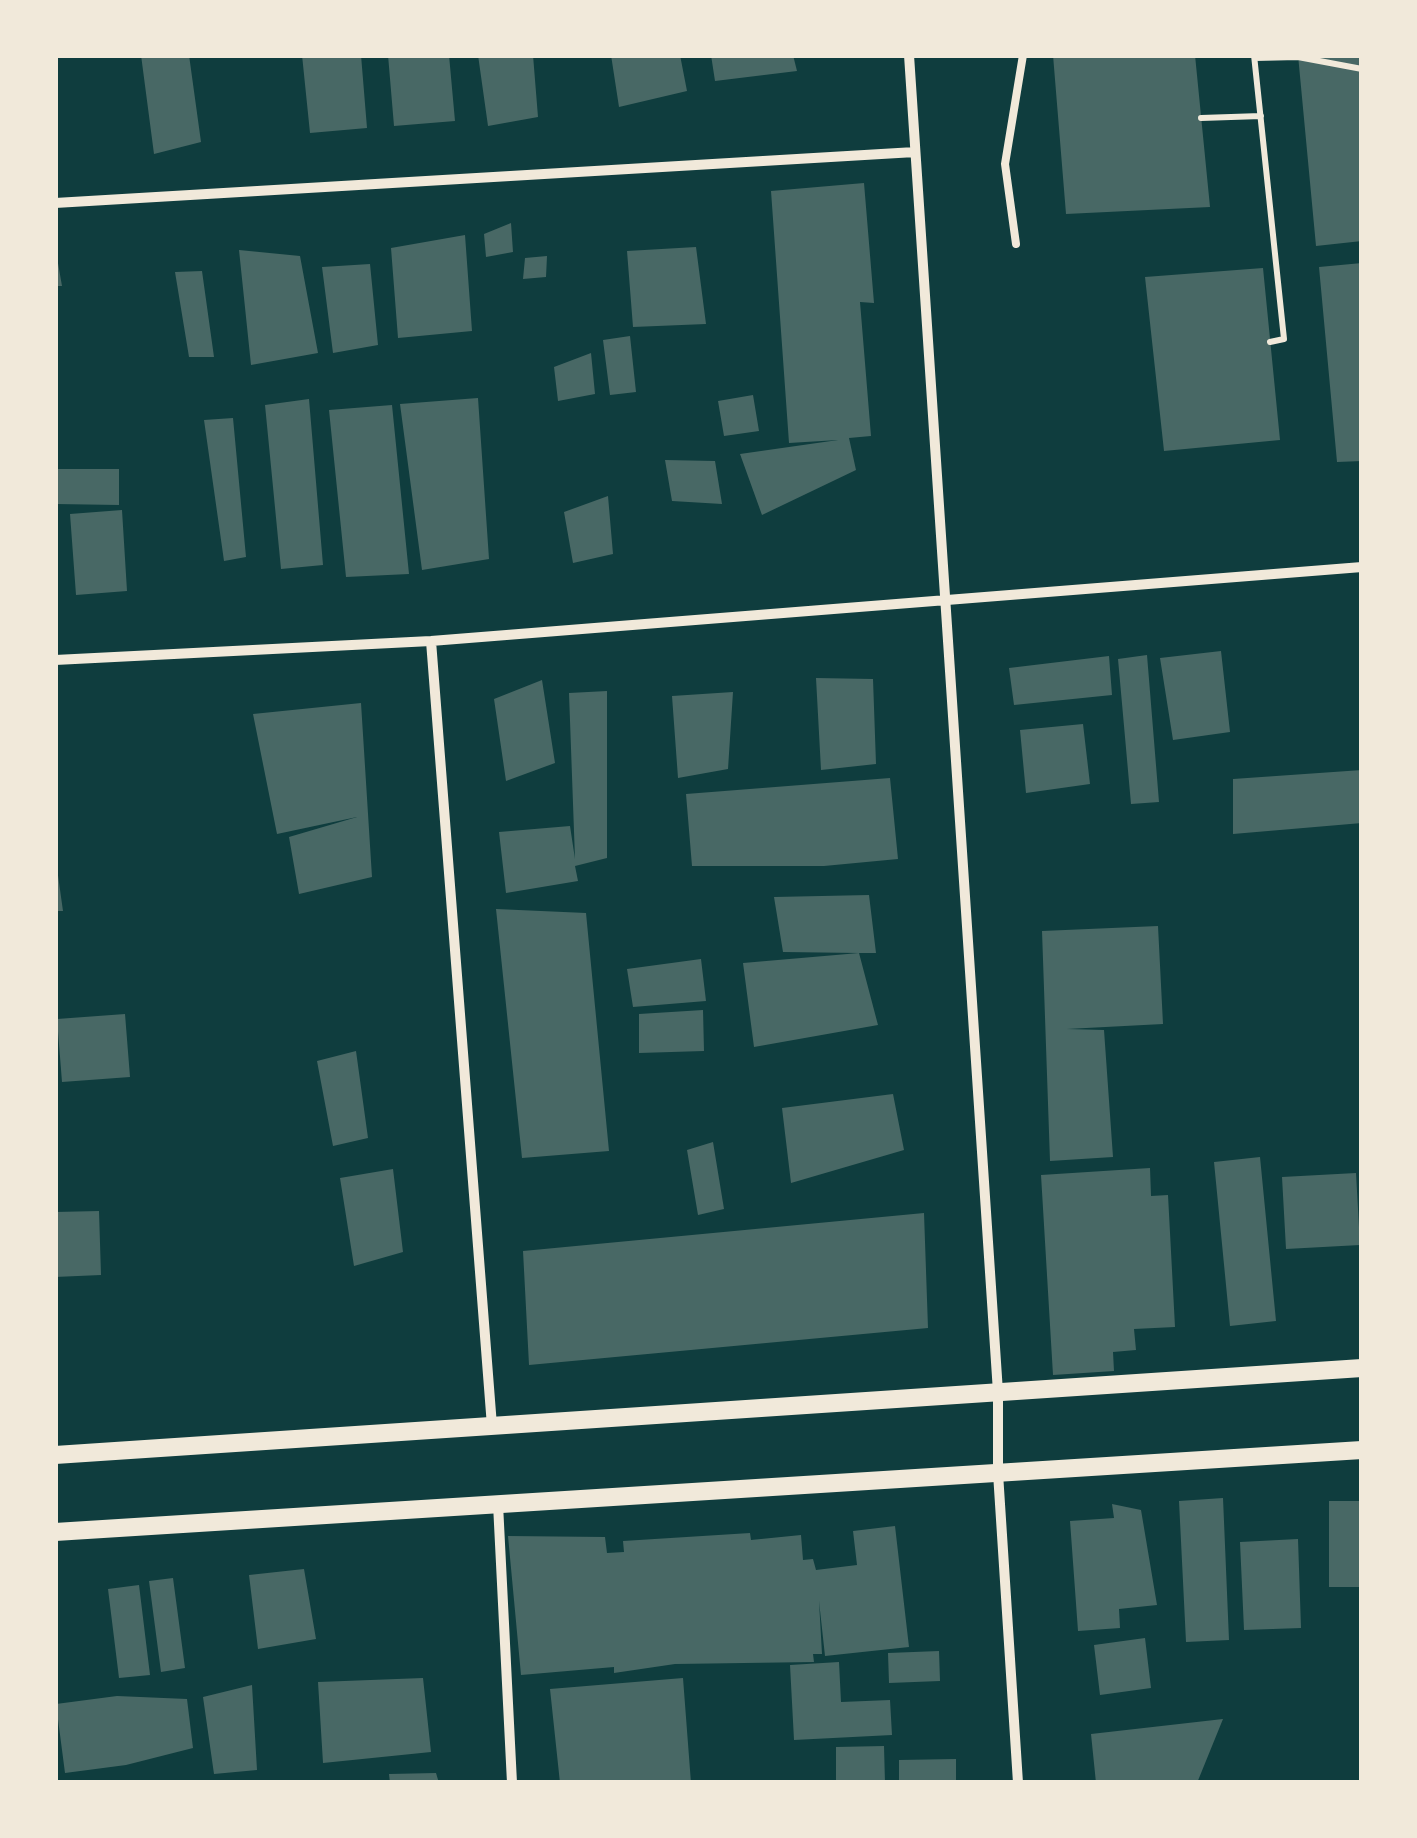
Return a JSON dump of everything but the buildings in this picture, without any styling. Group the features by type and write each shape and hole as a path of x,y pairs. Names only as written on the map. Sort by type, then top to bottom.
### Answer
{"street":[{"path":"909,55 998,1392 998,1472 1018,1783"},
{"path":"55,203 916,152"},
{"path":"55,660 431,640 1362,567"},
{"path":"431,640 492,1426"},
{"path":"55,1455 1362,1368"},
{"path":"55,1532 1362,1450"},
{"path":"498,1504 512,1783"}],"lane":[{"path":"1016,244 1006,164 1023,55"}],"path":[{"path":"1270,342 1284,339 1255,57 1298,58 1362,69"},
{"path":"1201,118 1260,116"}]}
